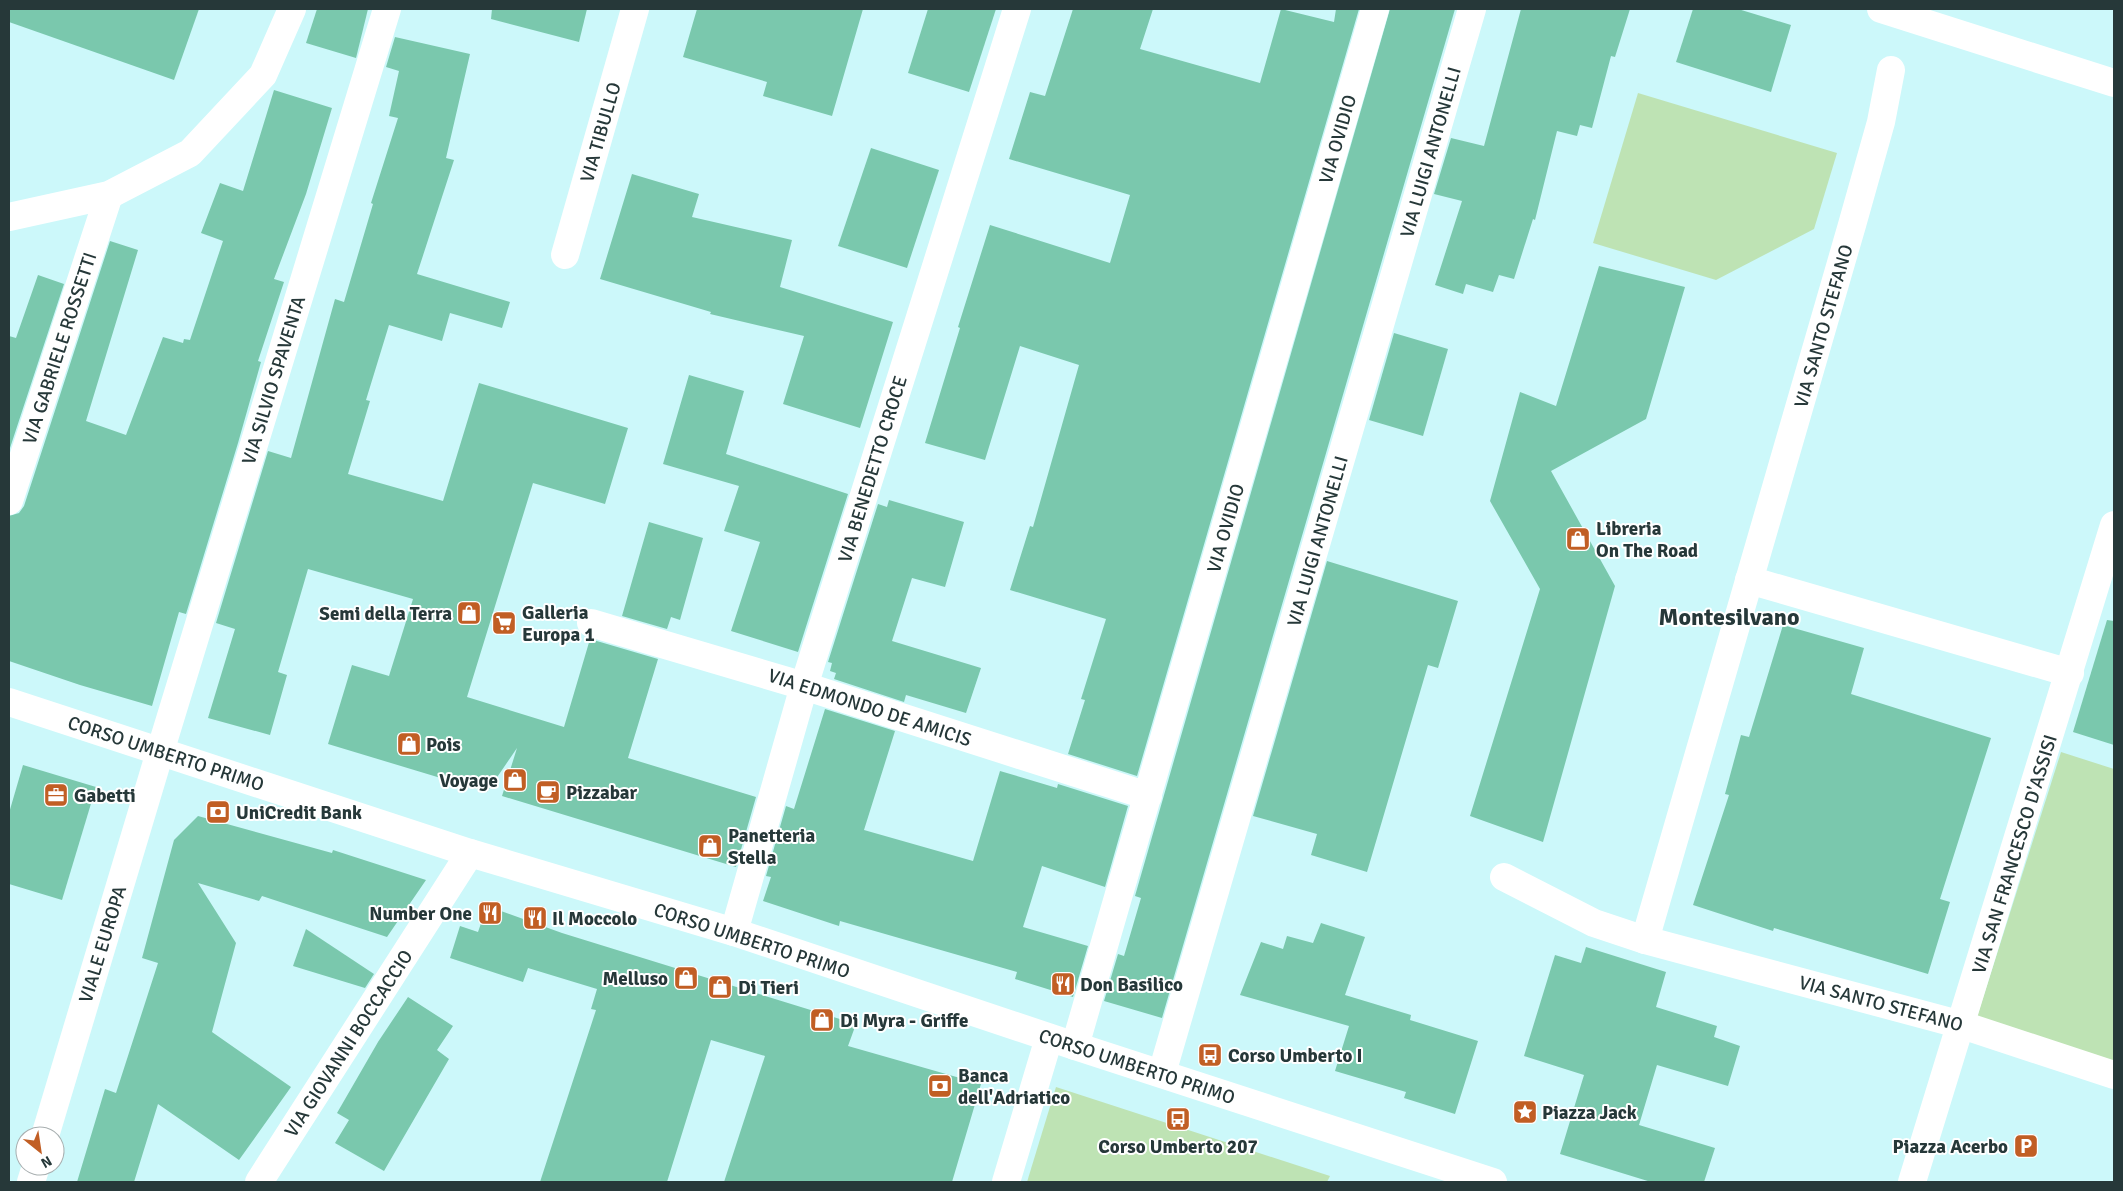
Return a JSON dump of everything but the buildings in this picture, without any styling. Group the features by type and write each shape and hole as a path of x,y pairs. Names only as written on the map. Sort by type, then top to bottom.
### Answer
{"street":[{"path":"9,217 109,195 190,153 263,75 292,9"},
{"name":"VIA SILVIO SPAVENTA","path":"160,752 387,9"},
{"name":"VIA TIBULLO","path":"565,255 635,9"},
{"name":"VIA BENEDETTO CROCE","path":"734,932 804,686 1017,9"},
{"name":"VIA OVIDIO","path":"1075,1046 1375,9"},
{"name":"VIA LUIGI ANTONELLI","path":"1162,1073 1472,9"},
{"path":"1881,9 2114,83"},
{"name":"VIA SANTO STEFANO","path":"1645,940 1852,225 1881,122 1891,70"},
{"name":"VIA GABRIELE ROSSETTI","path":"9,501 109,195"},
{"name":"VIA SAN FRANCESCO D'ASSISI","path":"1912,1182 1962,1025 2114,526"},
{"path":"1748,580 2070,673"},
{"name":"VIA EDMONDO DE AMICIS","path":"592,623 804,686 1148,796"},
{"name":"CORSO UMBERTO PRIMO","path":"9,702 470,853 734,932 1049,1038 1162,1073 1493,1182"},
{"name":"VIALE EUROPA","path":"48,1126 160,752"},
{"name":"VIA GIOVANNI BOCCACCIO","path":"259,1182 470,853"},
{"name":"VIA SANTO STEFANO","path":"1504,877 1594,923 1645,940 1962,1025 2114,1075"},
{"path":"1006,1182 1049,1038"}],"green space":[{"path":"1638,93 1837,153 1814,229 1716,280 1593,243"},
{"path":"2061,752 2114,769 2114,1063 1976,1020"},
{"path":"1056,1087 1330,1176 1327,1182 1027,1182"}],"place":[{"name":"Libreria On The Road","path":"1578,539"},
{"name":"Semi della Terra","path":"469,613"},
{"name":"Galleria Europa 1","path":"504,623"},
{"name":"Pois","path":"409,744"},
{"name":"Voyage","path":"515,780"},
{"name":"Pizzabar","path":"548,792"},
{"name":"Gabetti","path":"56,795"},
{"name":"UniCredit Bank","path":"218,812"},
{"name":"Panetteria Stella","path":"710,846"},
{"name":"Number One","path":"490,913"},
{"name":"Il Moccolo","path":"535,918"},
{"name":"Melluso","path":"686,978"},
{"name":"Don Basilico","path":"1063,984"},
{"name":"Di Tieri","path":"720,987"},
{"name":"Di Myra - Griffe","path":"822,1020"},
{"name":"Corso Umberto I","path":"1210,1055"},
{"name":"Banca dell'Adriatico","path":"940,1086"},
{"name":"Piazza Jack","path":"1525,1112"},
{"name":"Corso Umberto 207","path":"1178,1119"},
{"name":"Piazza Acerbo","path":"2026,1146"}],"district":[{"name":"Montesilvano","path":"1729,617"}]}
